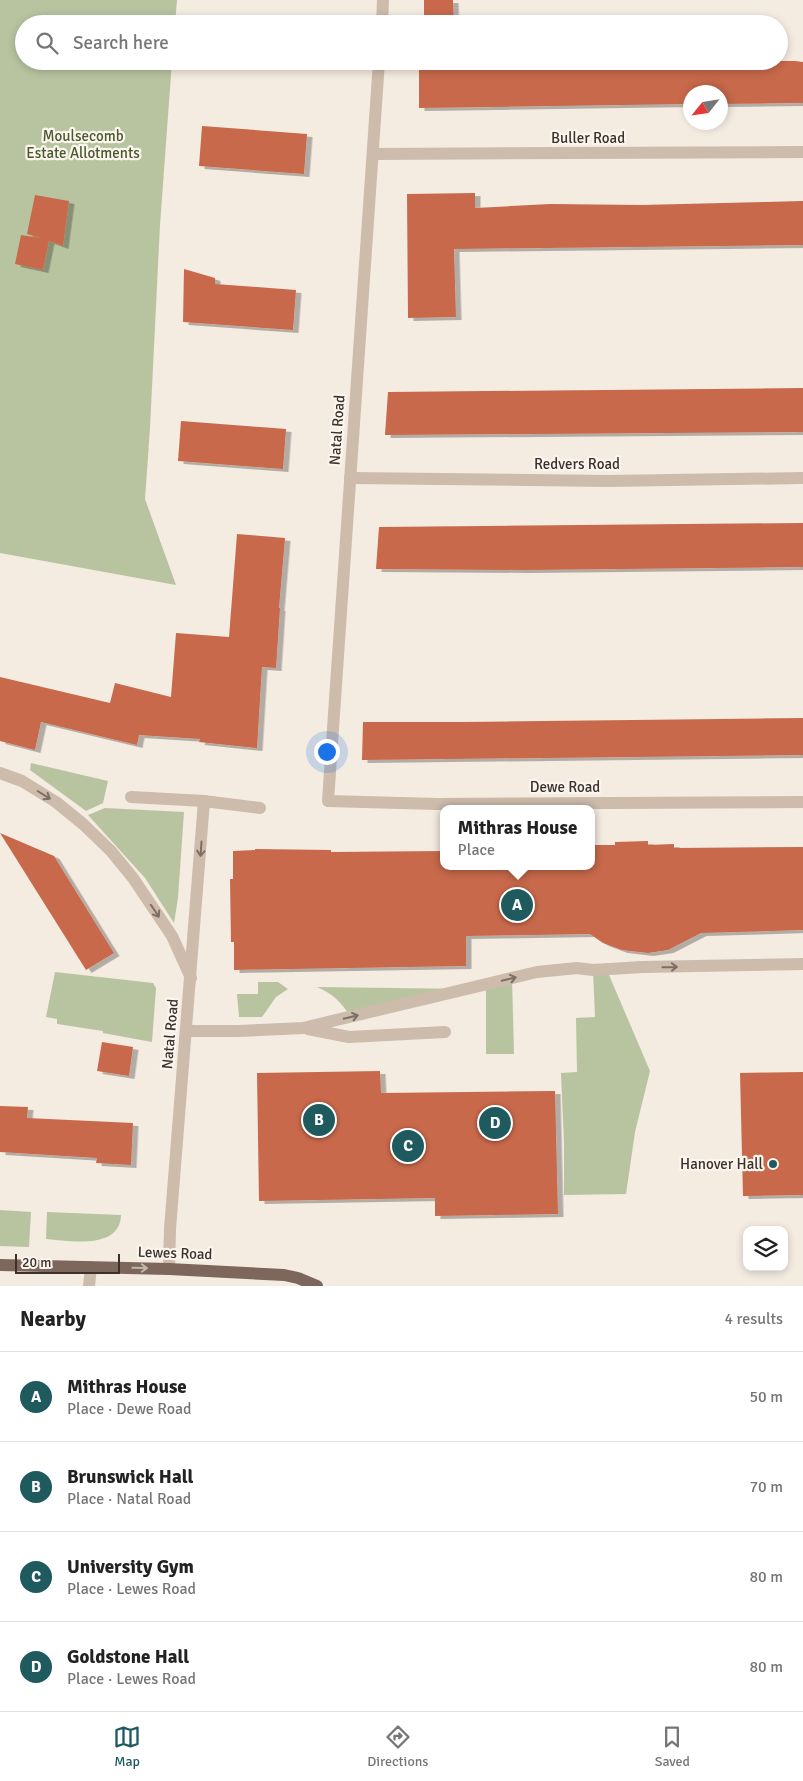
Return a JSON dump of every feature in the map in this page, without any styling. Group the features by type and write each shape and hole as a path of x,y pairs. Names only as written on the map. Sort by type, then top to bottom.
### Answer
{"main road":[{"name":"Lewes Road","path":"0,1265 169,1269 284,1275 298,1278 317,1286"}],"street":[{"path":"382,15 383,0"},
{"name":"Natal Road","path":"328,801 378,70"},
{"name":"Buller Road","path":"373,154 803,152"},
{"name":"Redvers Road","path":"350,478 608,481 803,478"},
{"path":"0,773 22,781 56,802 83,824 111,851 172,936 191,979"},
{"path":"131,797 204,801 260,808"},
{"name":"Natal Road","path":"169,1269 170,1229 204,801"},
{"name":"Dewe Road","path":"328,801 437,804 803,802"},
{"path":"187,1031 303,1028 538,972 577,968 593,970 642,967 803,964"},
{"path":"303,1028 349,1037 445,1032"},
{"path":"89,1286 91,1267"}],"green space":[{"name":"Moulsecomb Estate Allotments","path":"0,0 177,0 176,15 15,15 15,70 171,70 160,225 145,499 176,585 0,553"},
{"path":"31,763 108,781 103,803 86,811 30,770"},
{"path":"105,808 184,812 178,898 174,923 145,878 88,815"},
{"path":"606,968 650,1071 635,1132 626,1194 564,1195 561,1073 577,1072 576,1018 595,1017 593,970"},
{"path":"55,972 153,983 156,988 152,1042 103,1033 103,1031 57,1024 57,1019 46,1017"},
{"path":"512,978 514,1054 486,1054 486,984"},
{"path":"258,982 278,982 288,989 276,997 262,1017 239,1017 237,994 258,994"},
{"path":"317,987 469,989 351,1017 336,999"},
{"path":"0,1210 31,1212 29,1247 0,1246"},
{"path":"47,1212 121,1215 118,1226 112,1234 103,1239 80,1242 46,1239"}],"building":[{"path":"424,0 453,0 454,15 424,15"},
{"path":"788,61 803,62 803,103 728,104 728,85 683,85 683,104 419,108 419,70 788,70"},
{"path":"202,126 307,134 304,174 199,166"},
{"path":"475,193 475,208 550,204 642,205 803,201 803,245 454,249 456,317 408,318 407,194"},
{"path":"35,195 69,201 63,246 49,241 43,270 15,264 21,235 41,238 27,234"},
{"path":"184,269 215,278 215,284 296,290 293,330 183,322"},
{"path":"803,388 803,432 385,435 388,392"},
{"path":"181,421 286,429 283,469 178,461"},
{"path":"803,523 803,567 524,570 376,569 379,527"},
{"path":"237,534 285,538 276,668 262,667 257,748 199,742 200,739 139,735 137,745 41,722 35,750 0,741 0,677 110,703 115,683 171,697 176,633 229,637"},
{"path":"803,718 803,755 362,760 363,722"},
{"path":"0,833 54,856 114,953 86,970"},
{"path":"648,841 648,845 674,844 674,848 803,847 803,930 701,933 668,950 648,953 622,950 603,943 590,934 466,936 466,966 234,970 234,942 231,942 230,879 233,879 233,851 255,849 331,850 331,852 440,851 440,870 595,870 595,845 615,845 615,842"},
{"path":"102,1042 133,1047 129,1076 97,1071"},
{"path":"380,1071 381,1093 555,1091 558,1214 435,1216 435,1198 259,1201 257,1073"},
{"name":"Hanover Hall","path":"803,1072 803,1195 743,1196 740,1073"},
{"path":"0,1106 28,1107 27,1118 133,1123 131,1165 96,1163 97,1158 0,1152"}],"place":[{"name":"Mithras House","path":"517,905"},
{"name":"Brunswick Hall","path":"319,1120"},
{"name":"Goldstone Hall","path":"495,1123"},
{"name":"University Gym","path":"408,1146"},
{"name":"Hanover Hall","path":"773,1164"}]}
